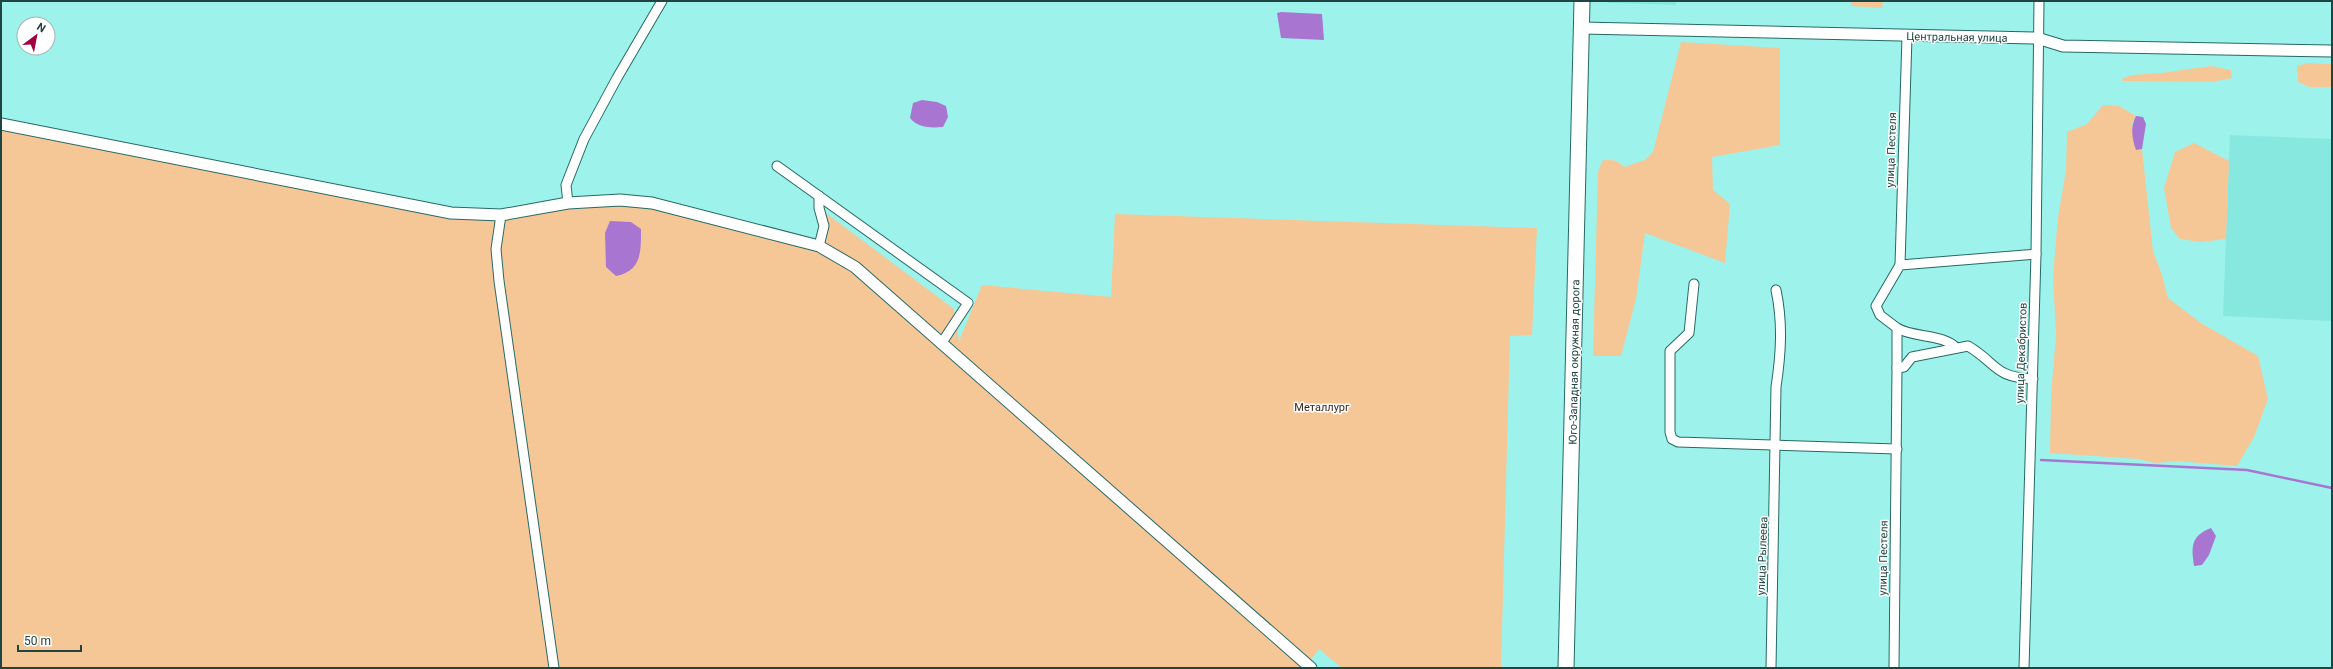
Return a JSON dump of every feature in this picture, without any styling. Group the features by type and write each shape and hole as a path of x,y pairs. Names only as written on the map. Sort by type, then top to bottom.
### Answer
{"highway":[{"path":"1581,28 1582,1"},
{"name":"Юго-Западная окружная дорога","path":"1566,668 1581,28"}],"street":[{"path":"568,203 566,186 584,139 616,78 662,1"},
{"name":"улица Декабристов","path":"2024,668 2036,254 2038,1"},
{"name":"Центральная улица","path":"1581,28 2037,38 2063,46 2332,51"},
{"name":"улица Пестеля","path":"1900,265 1907,36"},
{"path":"1,124 451,213 502,215 568,203 620,200 652,203 819,246 855,267 1311,668"},
{"path":"778,166 968,303 941,344"},
{"path":"819,196 819,208 824,226 819,246"},
{"path":"502,215 496,249 499,281 554,668"},
{"path":"1956,348 1946,341 1906,334 1880,315 1876,306 1900,265 2036,254"},
{"path":"1694,284 1689,333 1670,351 1670,432 1672,439 1678,442 1897,449"},
{"name":"улица Рылеева","path":"1771,668 1776,387 1782,351 1781,313 1776,290"},
{"name":"улица Пестеля","path":"1894,668 1897,328"},
{"path":"1897,368 1904,368 1912,357 1968,346 1978,352 1999,371 2008,376 2032,379"}],"shaded area":[{"path":"1608,1 1676,1 1676,5 1608,3"},
{"path":"1277,13 1322,14 1324,40 1281,38"},
{"path":"922,100 937,102 946,106 948,117 943,127 921,126 910,118 913,103"},
{"path":"2136,116 2143,117 2146,124 2142,149 2136,150 2132,133"},
{"path":"2230,135 2332,139 2332,321 2223,316"},
{"path":"610,221 631,222 641,229 640,252 635,265 631,270 616,276 606,267 605,233"},
{"path":"2211,528 2216,536 2209,555 2202,565 2194,566 2194,542 2199,534"}],"green space":[{"path":"1851,1 1883,1 1882,8 1851,6"},
{"path":"1681,42 1780,48 1780,145 1712,157 1713,190 1730,204 1725,263 1645,233 1636,299 1621,356 1593,356 1598,172 1602,161 1614,161 1620,163 1624,167 1645,160 1653,152"},
{"path":"2307,63 2332,64 2332,87 2309,87 2298,82 2297,66"},
{"path":"2211,66 2231,70 2232,78 2212,82 2122,81 2123,78 2132,75 2161,73"},
{"path":"2103,105 2119,106 2136,116 2132,123 2136,150 2142,149 2153,251 2162,275 2168,298 2201,323 2258,356 2268,399 2254,437 2237,466 2177,461 2156,463 2138,459 2050,453 2051,395 2056,335 2053,276 2058,217 2066,170 2067,132 2087,124"},
{"name":"Металлург","path":"1,124 472,215 620,200 819,246 824,226 819,208 954,309 959,341 982,285 1111,297 1115,214 1537,228 1532,335 1510,336 1501,668 1342,668 1319,649 1305,668 1,668"},
{"path":"2194,143 2229,161 2226,239 2201,242 2180,239 2171,228 2164,188 2175,152"}],"waterway":[{"path":"2041,460 2247,470 2332,488"}]}
